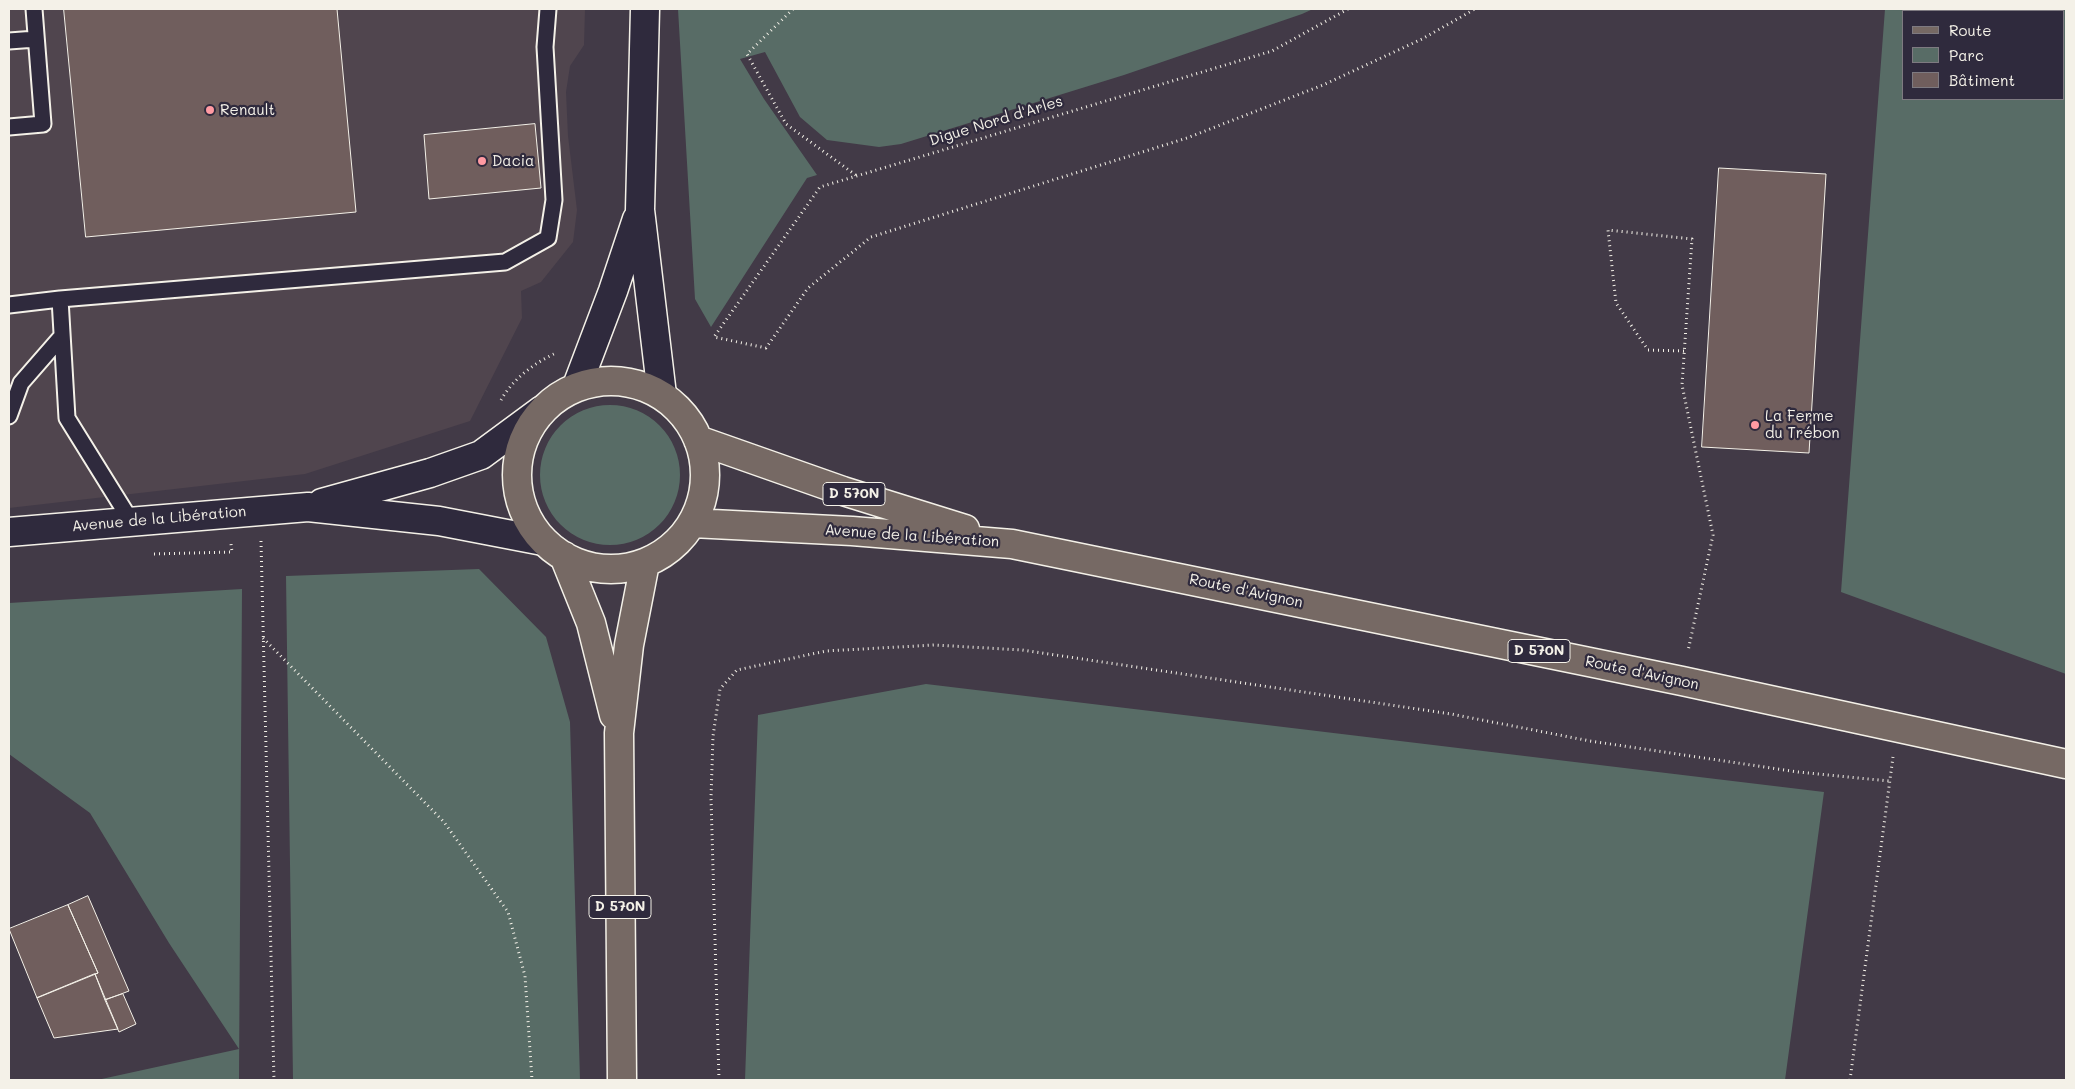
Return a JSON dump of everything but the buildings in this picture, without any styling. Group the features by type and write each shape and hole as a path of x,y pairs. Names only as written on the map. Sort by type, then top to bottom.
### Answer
{"main road":[{"path":"645,9 640,210 662,395"},
{"path":"577,386 613,292 640,210"},
{"path":"606,380 636,383 662,395 684,415 698,440 705,468 703,496 692,523 672,547 644,563 611,569 587,566 553,549 526,517 518,490 517,461 526,434 542,410 558,396 577,386 606,380"},
{"name":"Avenue de la Libération","path":"308,507 430,473 481,455 542,410"},
{"name":"Avenue de la Libération","path":"698,440 844,491 1012,544"},
{"name":"Avenue de la Libération","path":"9,532 308,507 439,521 553,549"},
{"name":"Avenue de la Libération","path":"692,523 852,531 1012,544"},
{"name":"Route d'Avignon","path":"1012,544 1682,681 2066,764"},
{"name":"D 570N","path":"553,549 592,623 618,733"},
{"name":"D 570N","path":"622,1080 618,733 629,645 644,563"}],"lane":[{"path":"9,127 43,124 34,9"},
{"path":"9,305 60,299 505,262 548,238 554,200 545,47 548,9"},
{"path":"9,42 36,39"},
{"path":"60,299 67,418 131,521"},
{"path":"9,416 21,384 62,336"}],"path":[{"path":"793,9 747,54 786,124 857,176"},
{"name":"Digue Nord d'Arles","path":"1348,9 1272,51 820,187 714,337 766,348 808,288 870,237 1187,138 1323,85 1422,39 1476,9"},
{"path":"1682,681 1713,535 1682,385 1692,239 1608,230 1616,303 1648,350 1684,351"},
{"path":"498,405 507,389 538,361 561,350"},
{"path":"261,510 274,1080"},
{"path":"263,637 444,822 508,912 525,976 532,1080"},
{"path":"719,1080 711,798 713,736 720,689 737,670 826,651 934,645 1022,650 1423,710 1599,743 1798,772 1890,781"},
{"path":"1850,1080 1898,727"}],"shaded area":[{"path":"9,9 585,9 584,45 570,66 566,92 568,136 577,210 573,242 541,282 521,291 522,318 470,421 305,474 9,508"}],"green space":[{"path":"678,9 1313,9 1124,75 901,144 879,147 827,140 800,117 765,52 740,59 764,99 817,175 807,178 711,327 695,299"},
{"path":"1885,9 2066,9 2066,674 1841,592"},
{"path":"610,405 637,411 649,417 659,426 668,436 674,448 680,475 674,502 668,514 659,524 649,533 637,539 610,545 583,539 571,533 561,524 552,514 546,502 540,475 546,448 552,436 561,426 571,417 583,411"},
{"path":"479,569 546,637 570,722 580,1080 293,1080 286,576"},
{"path":"242,589 239,1080 97,1080 239,1049 169,943 90,813 9,754 9,603"},
{"path":"926,684 1824,792 1785,1080 745,1080 758,715"}],"place":[{"name":"Renault","path":"210,110"},
{"name":"Dacia","path":"482,161"},
{"name":"La Ferme du Trébon","path":"1755,425"}]}
